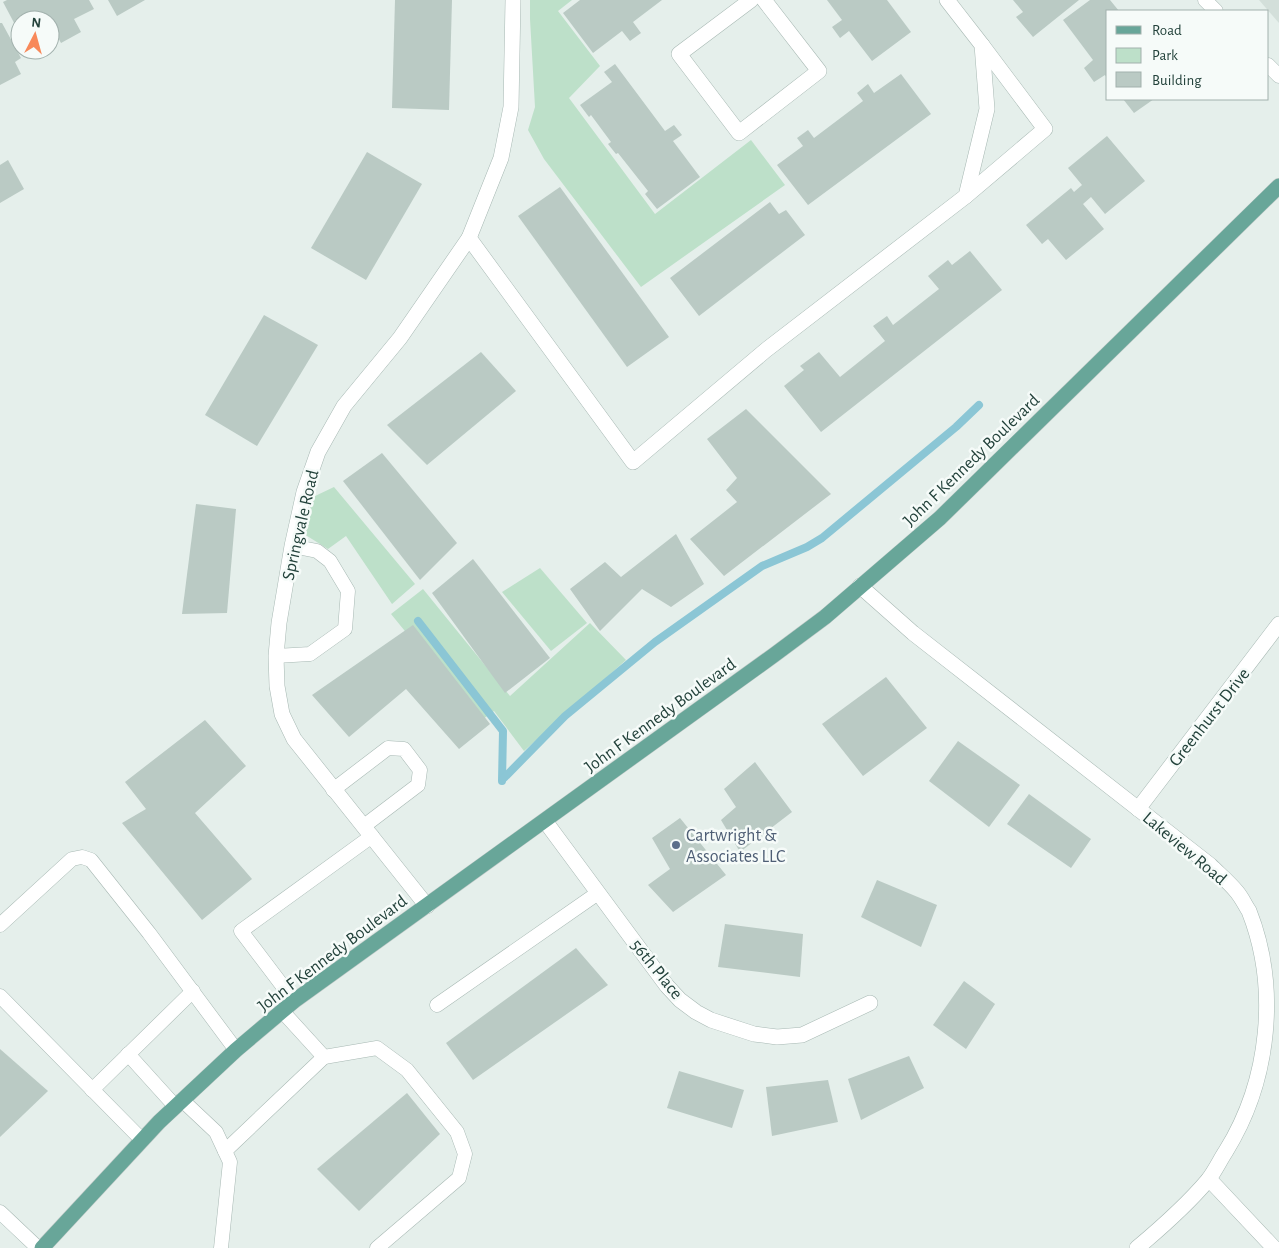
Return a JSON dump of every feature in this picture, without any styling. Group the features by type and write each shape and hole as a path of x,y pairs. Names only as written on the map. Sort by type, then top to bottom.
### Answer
{"main road":[{"name":"John F Kennedy Boulevard","path":"42,1248 179,1103 236,1050 289,1006 825,617 940,518 1279,186"}],"street":[{"name":"Springvale Road","path":"427,906 294,739 282,714 277,686 276,656 279,623 292,546 304,492 318,452 344,406 400,338 469,238 501,158 511,108 513,0"},
{"path":"751,0 679,54 739,133 819,72 764,0"},
{"path":"469,238 632,462 766,350 966,196 1045,129 947,0"},
{"path":"966,196 987,109 982,45"},
{"name":"Lakeview Road","path":"860,586 913,633 1210,865 1238,892 1256,923 1269,958 1274,988 1274,1015 1264,1071 1241,1127 1209,1178 1170,1220 1137,1248"},
{"name":"Greenhurst Drive","path":"1138,809 1279,624"},
{"name":"56th Place","path":"545,821 667,986 680,1000 710,1020 754,1034 777,1037 802,1035 870,1002"},
{"path":"1209,1178 1274,1248"}],"lane":[{"path":"1205,0 1215,10"},
{"path":"1269,66 1279,76"},
{"path":"276,656 310,654 345,629 348,591 330,561 317,551 292,546"},
{"path":"324,1057 289,1006 242,931 368,831 418,785 420,770 404,749 388,748 334,790"},
{"path":"0,925 72,859 82,857 92,860 236,1050"},
{"path":"437,1005 598,893"},
{"path":"92,1090 193,991"},
{"path":"0,996 142,1140"},
{"path":"225,1151 324,1057 377,1048 407,1070 457,1132 465,1154 459,1178 377,1248"},
{"path":"128,1054 179,1103 216,1132 230,1162 222,1248"},
{"path":"0,1212 38,1248"}],"shaded area":[{"path":"1259,0 1279,0 1279,23 1269,10"}],"green space":[{"path":"530,0 572,0 558,11 600,66 569,98 655,214 751,140 785,185 641,287 544,159 528,130 535,107"},
{"path":"334,487 415,584 392,604 346,536 328,549 304,534 313,497"},
{"path":"540,568 587,623 551,651 502,592"},
{"path":"423,589 510,696 590,623 626,660 524,751 494,711 479,722 391,614"}],"building":[{"path":"7,0 89,0 94,9 74,19 81,32 61,43 60,10 10,10 10,15 3,2"},
{"path":"108,0 145,0 117,16"},
{"path":"395,0 452,0 449,110 392,108"},
{"path":"580,0 662,0 633,22 641,33 630,41 622,31 593,53 563,13"},
{"path":"827,0 887,0 911,32 872,61 849,31 840,38 832,27 842,20"},
{"path":"1013,0 1079,0 1033,37 1016,17 1023,12"},
{"path":"1090,0 1110,0 1118,10 1106,10 1106,76 1105,75 1094,82 1084,68 1093,60 1063,20"},
{"path":"0,23 2,23 10,38 10,60 18,60 15,62 21,74 0,85"},
{"path":"615,64 665,131 674,125 682,135 673,141 700,177 657,209 645,194 648,191 618,153 616,154 608,144 611,142 591,115 589,117 580,105 612,82 604,72"},
{"path":"901,74 931,114 808,205 777,165 803,146 797,138 808,130 814,138 863,101 857,93 868,84 874,93"},
{"path":"1124,100 1153,100 1134,113"},
{"path":"1107,136 1145,181 1105,214 1091,197 1083,204 1104,229 1066,260 1048,239 1042,244 1026,225 1071,188 1074,192 1082,185 1068,168"},
{"path":"367,152 422,184 366,280 311,248"},
{"path":"8,160 24,189 0,203 0,165"},
{"path":"560,187 669,337 627,367 518,216"},
{"path":"770,202 779,214 786,210 805,235 699,316 670,278"},
{"path":"970,251 1002,290 821,432 784,386 804,370 800,366 819,352 840,377 885,341 873,326 887,316 893,325 939,289 928,276 948,260 952,265"},
{"path":"264,315 318,345 257,446 205,415"},
{"path":"481,352 516,391 427,465 387,425"},
{"path":"746,409 831,494 724,576 690,539 737,502 726,490 737,478 707,439"},
{"path":"382,453 457,543 420,580 343,481"},
{"path":"196,504 236,509 227,613 182,614"},
{"path":"676,534 704,584 671,607 642,589 600,631 570,589 605,562 621,577"},
{"path":"473,559 550,658 505,693 432,593"},
{"path":"413,625 490,724 459,749 406,689 349,737 312,695"},
{"path":"886,677 927,728 863,776 822,724"},
{"path":"205,720 246,766 195,813 252,879 202,920 122,823 146,809 125,782"},
{"path":"958,741 1020,785 989,827 929,781"},
{"path":"755,762 792,812 740,852 721,820 736,807 724,789"},
{"path":"1029,794 1091,839 1071,868 1007,824"},
{"path":"680,818 726,875 673,912 648,885 670,869 652,838"},
{"path":"877,880 937,905 921,947 861,917"},
{"path":"725,924 803,934 800,977 718,967"},
{"path":"576,948 608,985 473,1080 446,1043"},
{"path":"964,981 995,1004 966,1049 933,1025"},
{"path":"0,1049 48,1091 0,1137"},
{"path":"909,1056 924,1088 861,1120 848,1079"},
{"path":"679,1071 744,1090 732,1128 667,1108"},
{"path":"828,1080 838,1122 772,1136 766,1087"},
{"path":"407,1093 440,1134 359,1211 317,1169"}],"waterway":[{"path":"504,778 565,716 655,642 762,566 807,547 822,538 956,427 979,405"},
{"path":"418,621 503,731 502,781"}],"place":[{"name":"Cartwright & Associates LLC","path":"676,845"}]}
